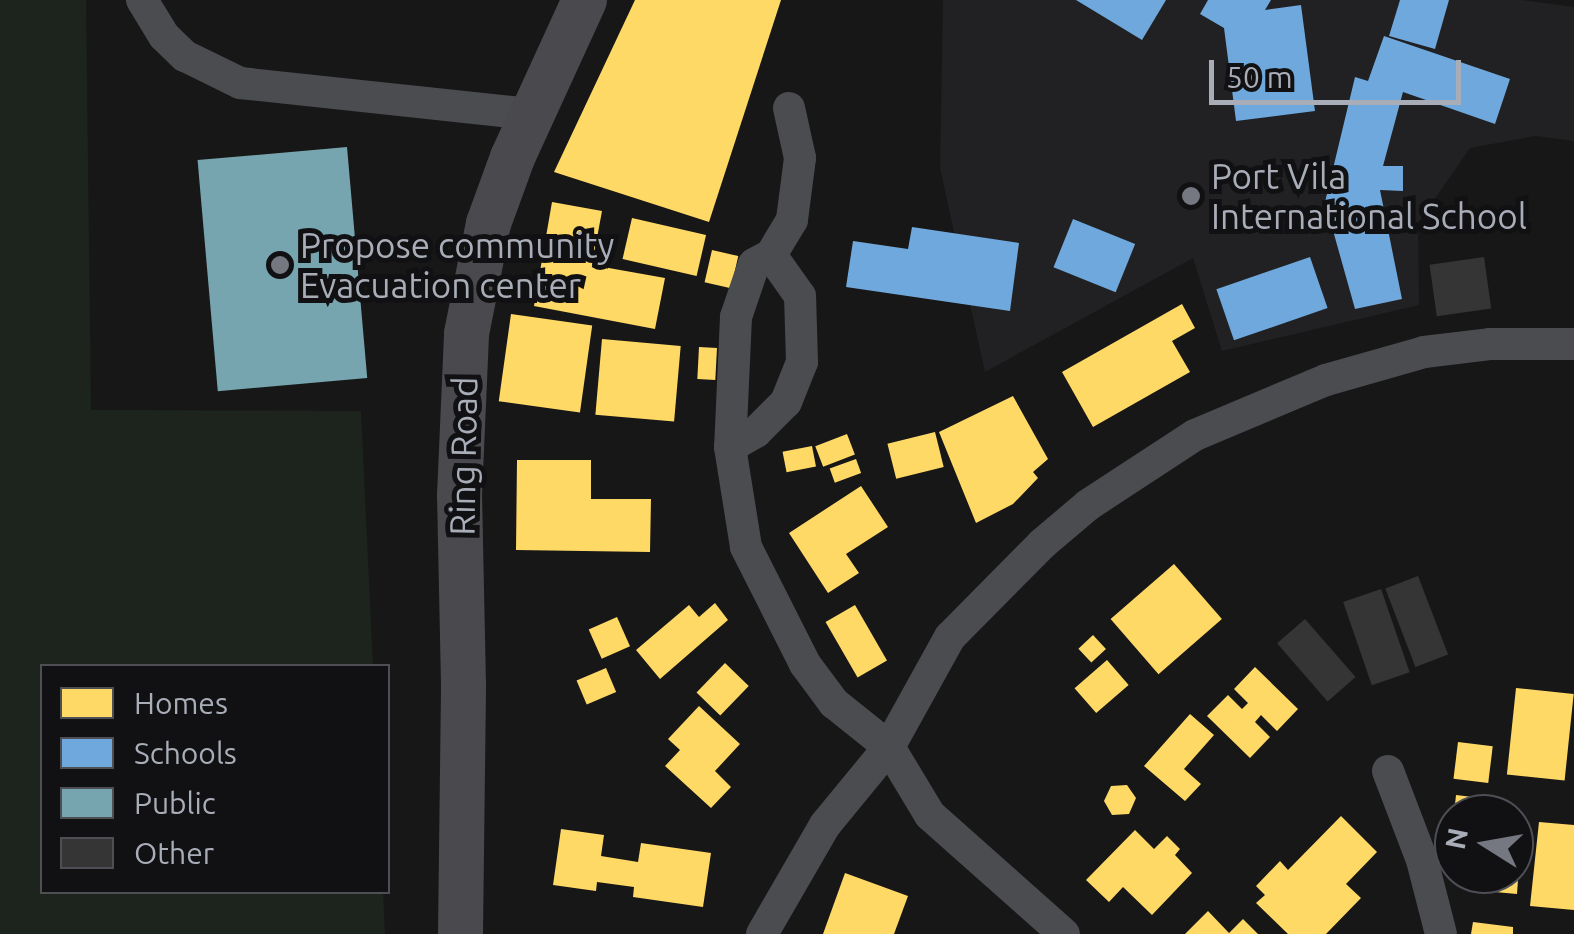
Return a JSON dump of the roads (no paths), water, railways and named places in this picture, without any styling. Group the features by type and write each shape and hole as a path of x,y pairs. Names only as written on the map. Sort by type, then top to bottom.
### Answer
{"main road":[{"name":"Ring Road","path":"460,934 459,495 466,332 488,224 584,0"}],"street":[{"path":"142,0 164,36 185,56 240,83 532,114"},
{"path":"788,108 800,158 792,220 771,255 754,264 736,317 729,390 730,447 738,515 760,581 805,664 834,703 889,746 930,815 1064,934"},
{"path":"730,447 756,432 786,402 802,362 800,296 771,255"},
{"path":"762,934 825,825 889,746 950,637 1005,580 1088,506 1195,435 1326,380 1424,352 1490,344 1574,344"},
{"path":"1388,771 1422,860 1441,934"}],"place":[{"name":"Port Vila International School","path":"1191,196"},
{"name":"Propose community Evacuation center","path":"280,265"}]}
